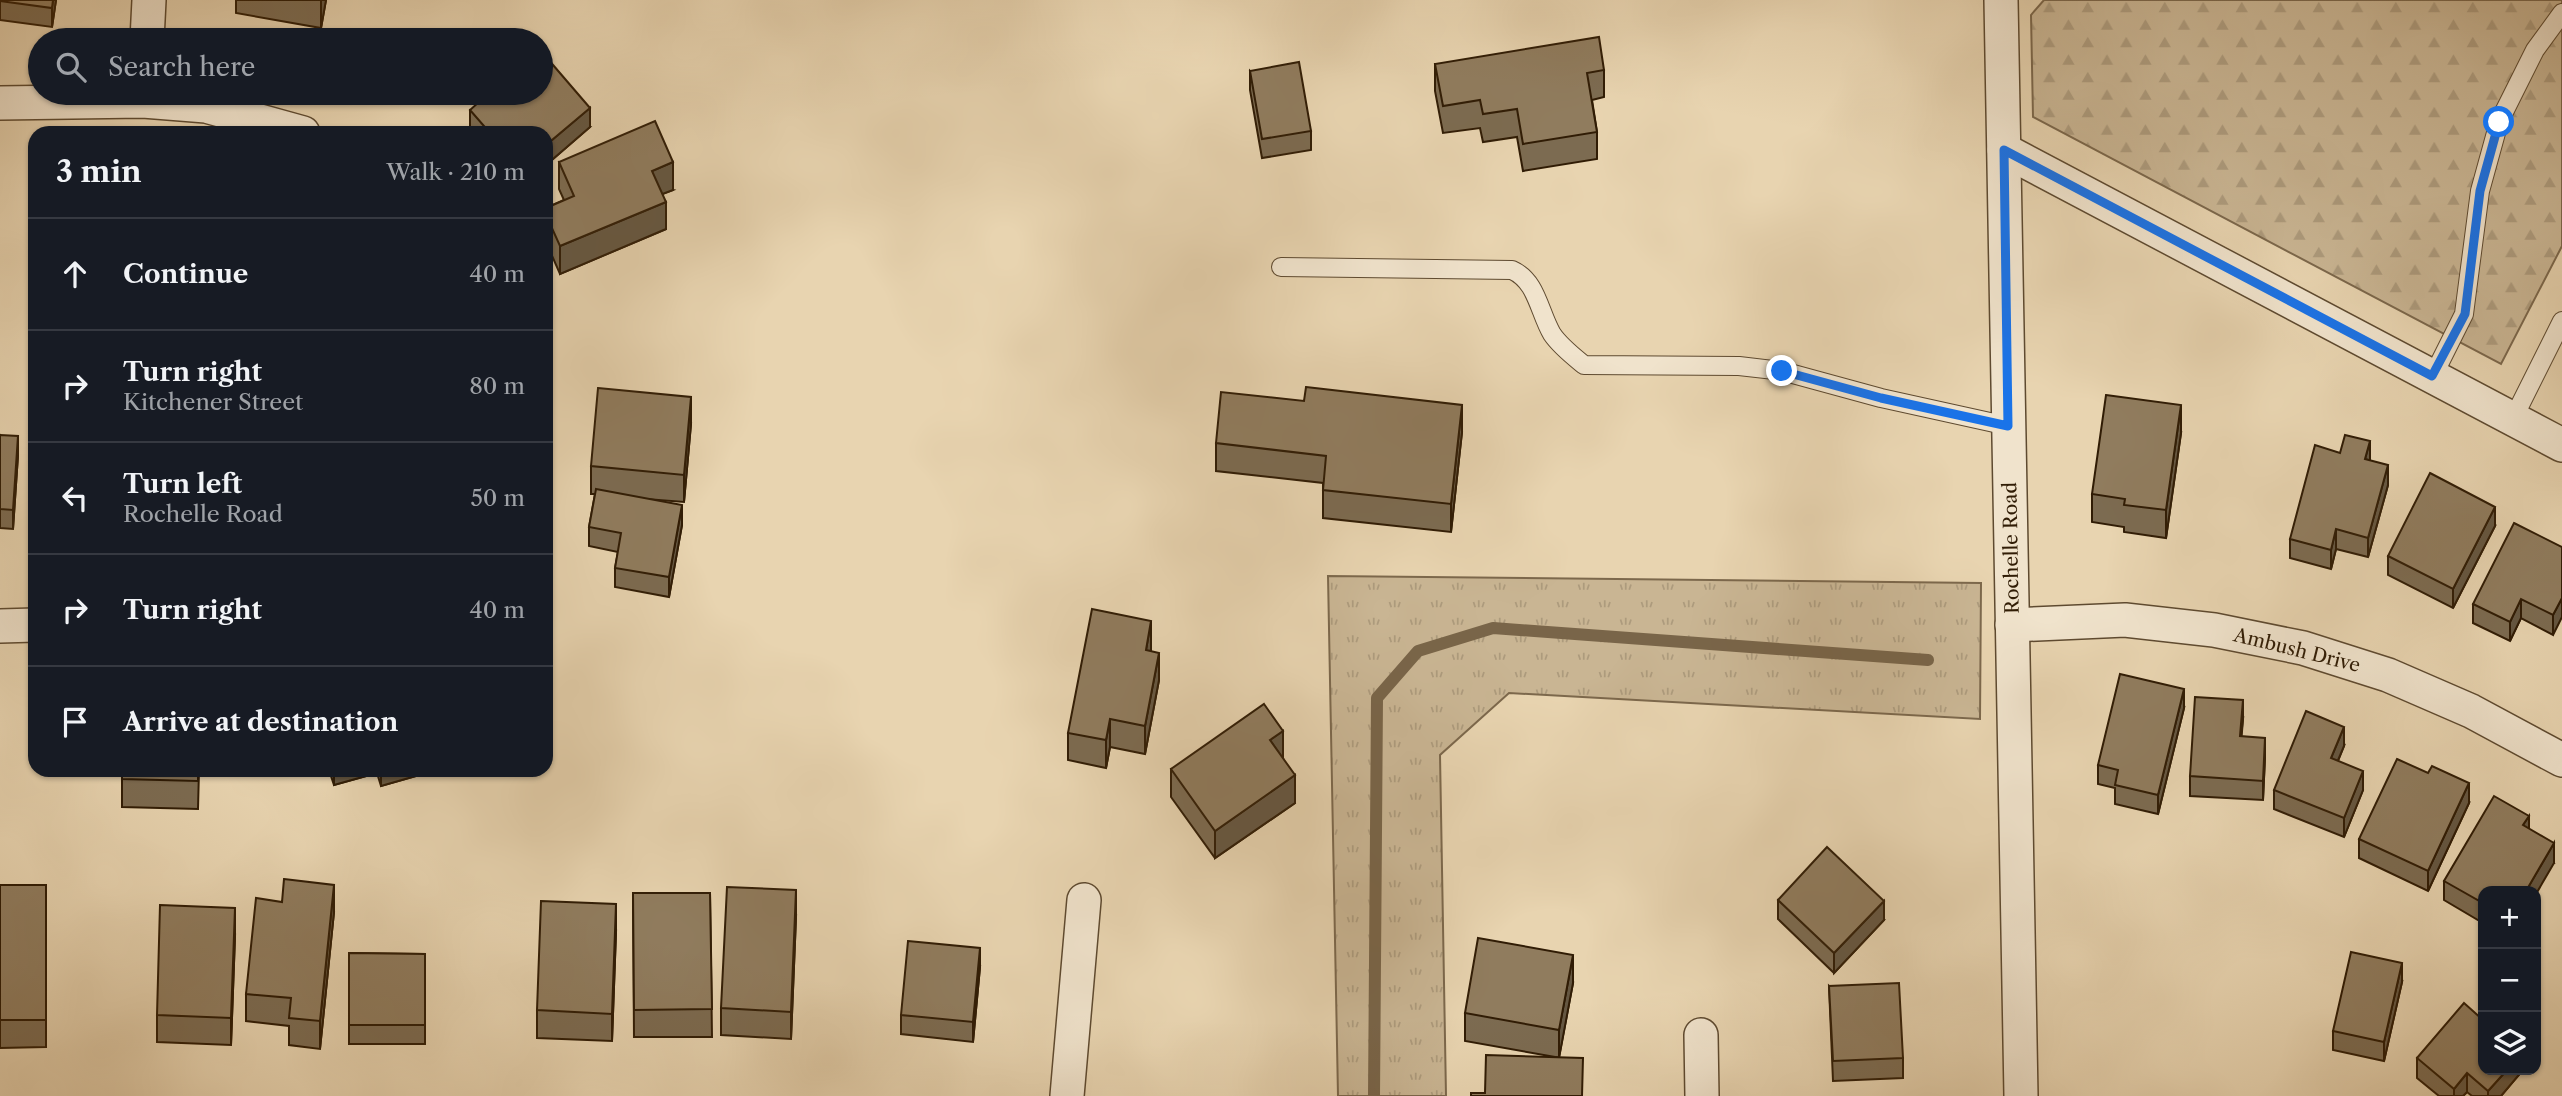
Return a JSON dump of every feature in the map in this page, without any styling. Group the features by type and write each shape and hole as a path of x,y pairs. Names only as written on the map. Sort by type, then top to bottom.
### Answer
{"street":[{"path":"147,28 149,0"},
{"name":"Rochelle Road","path":"2000,0 2021,1096"},
{"path":"0,103 28,102"},
{"path":"199,105 278,126"},
{"path":"2004,150 2562,445"},
{"name":"Ambush Drive","path":"2012,625 2125,620 2214,629 2302,648 2388,675 2471,711 2562,760"},
{"path":"0,626 28,625"},
{"path":"1067,1096 1084,900"},
{"path":"1701,1035 1702,1096"}],"lane":[{"path":"2432,376 2465,314 2480,191 2499,122 2535,50 2562,13"},
{"path":"1281,267 1512,270 1522,274 1530,284 1553,336 1584,365 1739,366 1782,371 1881,398 2008,426"},
{"path":"2513,419 2562,321"}],"green space":[{"path":"2044,0 2562,0 2562,246 2501,364 2033,117 2031,15"},
{"path":"1328,576 1981,583 1980,719 1509,693 1440,755 1446,1096 1338,1096"}],"building":[{"path":"0,0 53,0 52,8"},
{"path":"1599,37 1604,70 1587,73 1597,132 1523,144 1517,109 1483,114 1480,100 1443,106 1435,64"},
{"path":"1299,62 1311,131 1262,139 1250,71"},
{"path":"553,65 590,108 553,139 553,126 484,126 470,110 476,105 553,105"},
{"path":"655,121 673,162 652,171 666,202 560,246 553,230 553,205 574,196 559,162"},
{"path":"1306,387 1462,405 1451,504 1323,490 1326,456 1216,443 1221,392 1304,401"},
{"path":"598,388 691,397 684,475 591,466"},
{"path":"2106,395 2181,405 2166,510 2124,505 2125,499 2092,494"},
{"path":"0,435 18,436 13,510 0,509"},
{"path":"2345,435 2370,441 2365,459 2388,465 2368,538 2336,529 2331,550 2290,539 2315,445 2340,453"},
{"path":"2430,473 2495,507 2453,589 2388,556"},
{"path":"596,489 682,505 669,577 615,568 621,533 589,527"},
{"path":"2514,523 2562,547 2562,598 2553,615 2521,599 2510,622 2473,604"},
{"path":"1092,609 1151,621 1146,650 1159,653 1145,726 1110,719 1106,740 1068,733"},
{"path":"2120,674 2184,689 2158,795 2115,785 2118,770 2098,765"},
{"path":"2195,697 2243,700 2240,736 2265,738 2263,781 2190,776"},
{"path":"1264,704 1283,731 1270,740 1295,775 1215,831 1171,769"},
{"path":"2306,711 2344,727 2331,758 2363,771 2344,818 2274,790"},
{"path":"2397,759 2428,773 2432,766 2469,783 2428,871 2359,839"},
{"path":"198,777 198,781 122,779"},
{"path":"2494,796 2529,816 2523,825 2554,843 2529,886 2478,886 2478,900 2444,881"},
{"path":"1827,847 1884,901 1834,953 1778,900"},
{"path":"284,879 334,885 320,1021 289,1018 291,998 246,994 256,898 282,902"},
{"path":"0,885 46,885 46,1020 0,1020"},
{"path":"727,887 796,890 791,1012 721,1008"},
{"path":"633,893 710,893 712,1009 634,1010"},
{"path":"541,901 616,904 612,1014 537,1010"},
{"path":"160,905 235,908 231,1018 157,1015"},
{"path":"1478,938 1573,955 1559,1030 1465,1013"},
{"path":"908,941 980,948 973,1022 901,1015"},
{"path":"2351,952 2402,963 2384,1042 2333,1031"},
{"path":"349,953 425,954 425,1025 349,1025"},
{"path":"1899,983 1903,1058 1833,1061 1829,986"},
{"path":"2464,1003 2478,1016 2478,1075 2502,1075 2488,1091 2467,1073 2454,1089 2417,1058"},
{"path":"1486,1055 1583,1058 1582,1096 1471,1096 1471,1093 1485,1093"}],"waterway":[{"path":"1374,1096 1377,698 1418,651 1493,628 1928,660"}],"route":[{"path":"1782,371 1881,398 2008,426 2004,150 2432,376 2465,314 2480,191 2499,122"}]}
